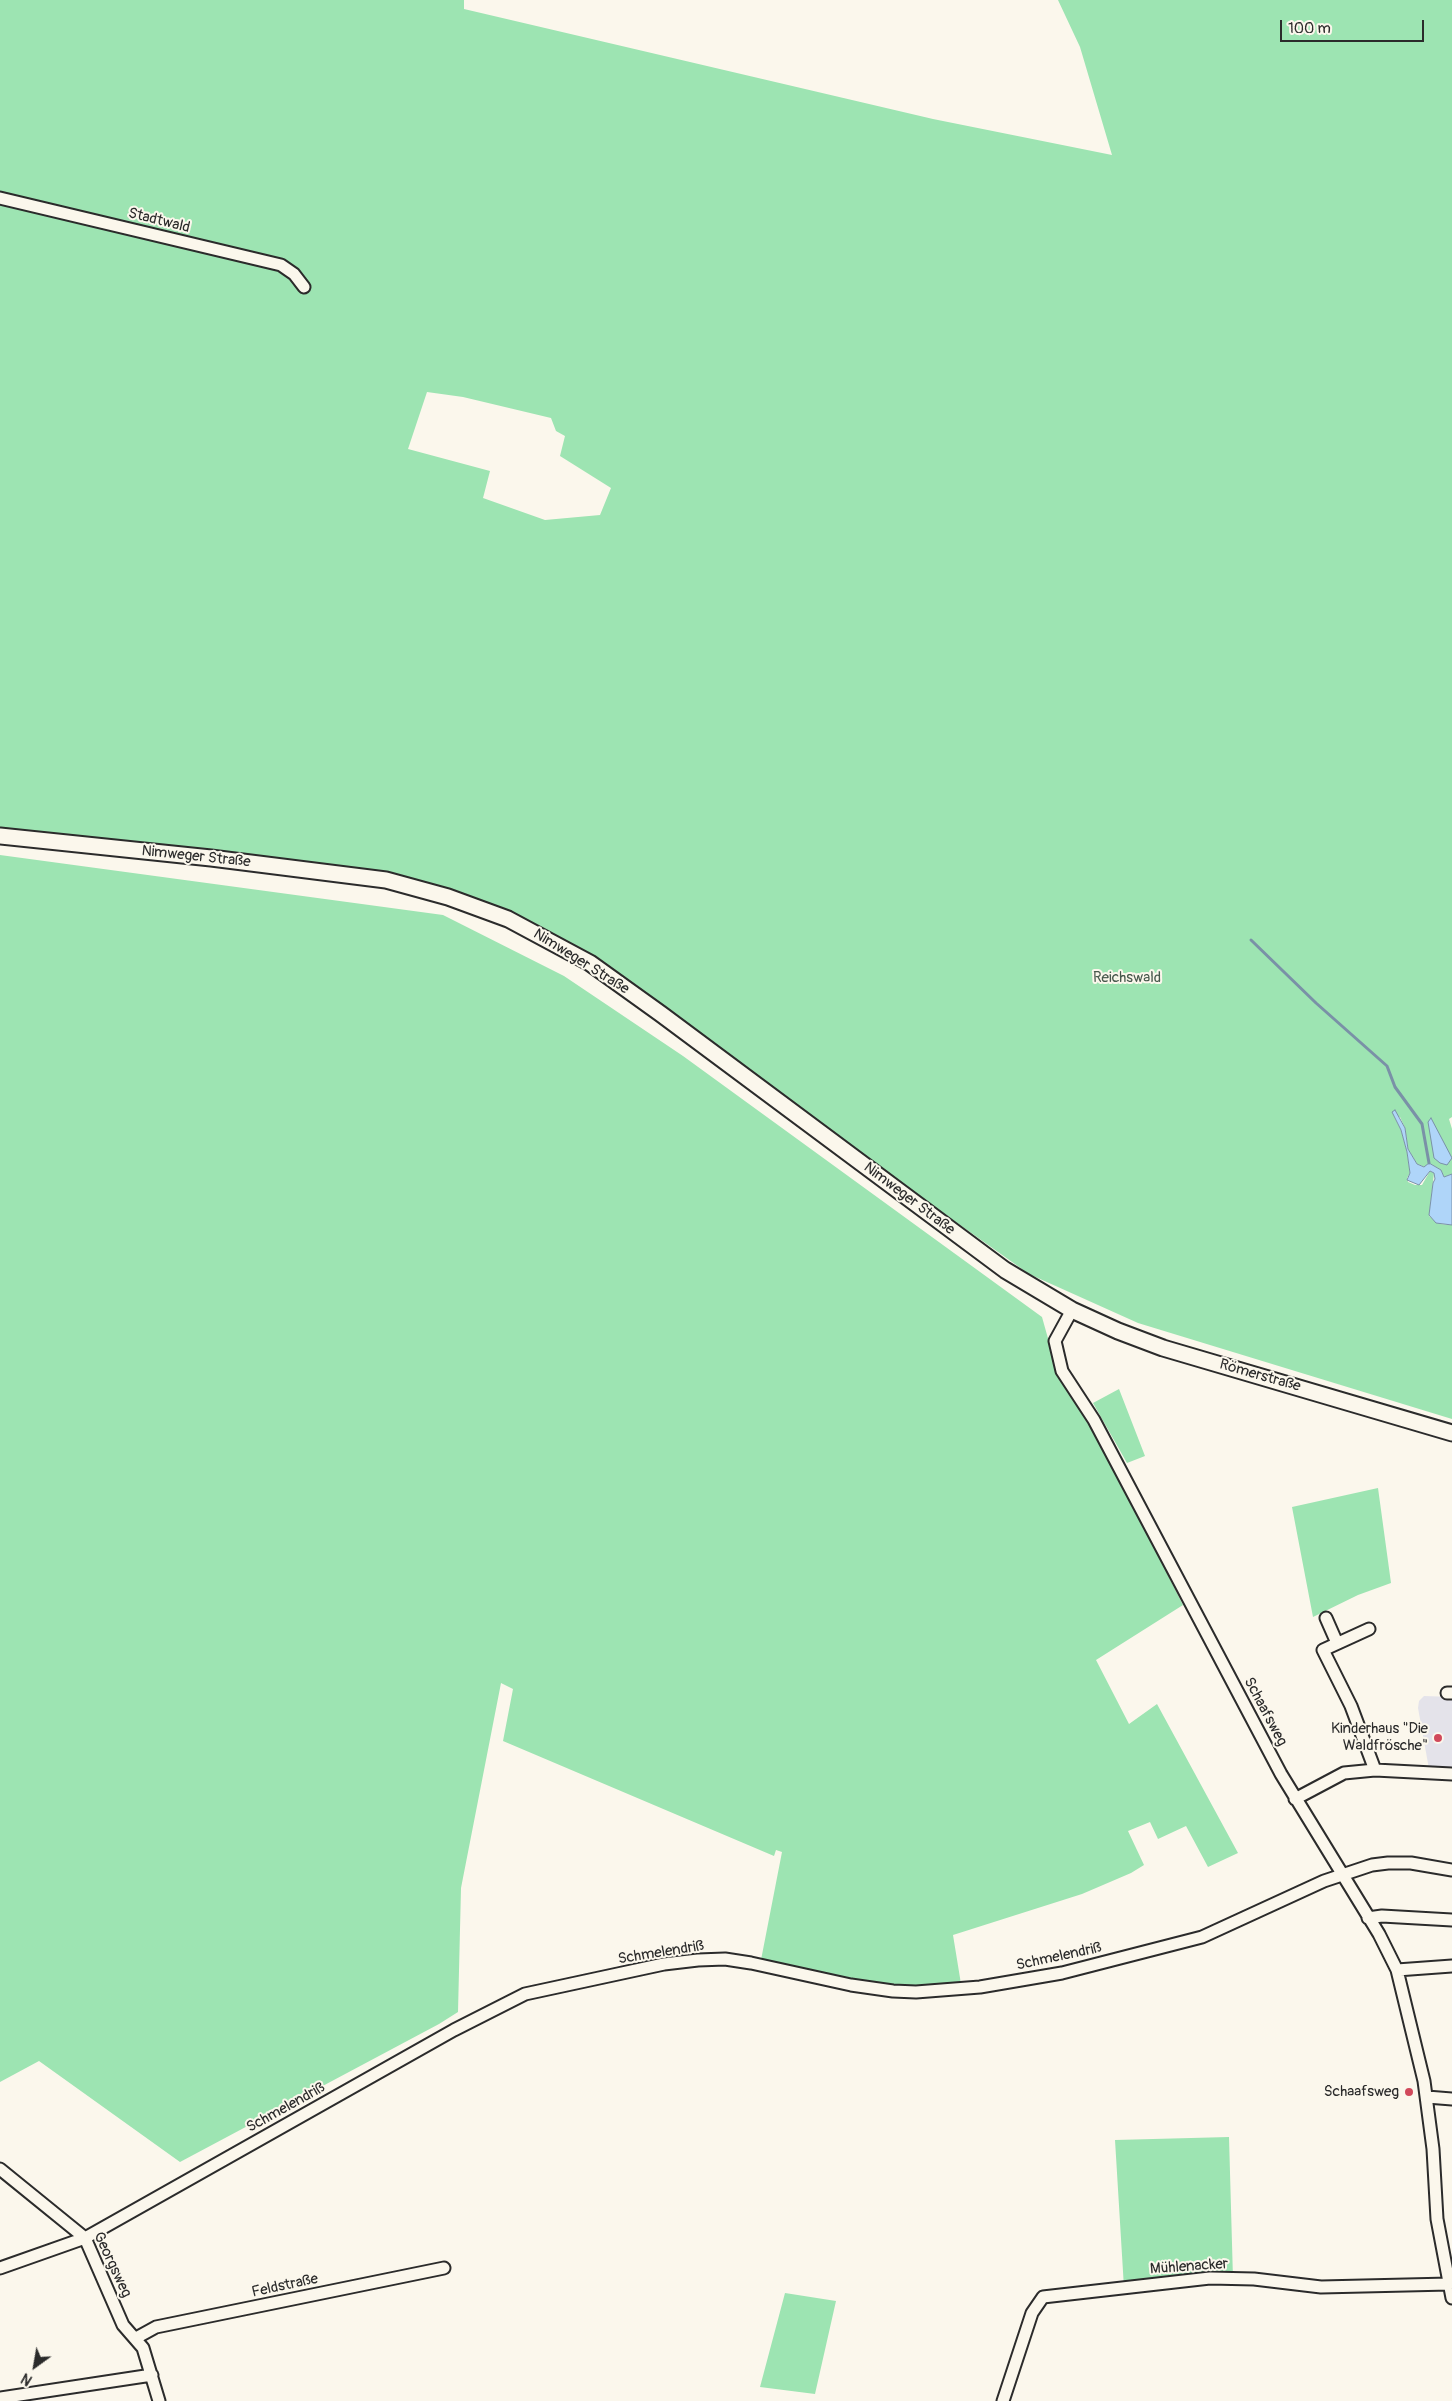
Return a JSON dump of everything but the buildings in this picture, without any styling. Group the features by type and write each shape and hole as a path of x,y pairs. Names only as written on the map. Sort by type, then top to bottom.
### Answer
{"main road":[{"name":"Nimweger Straße","path":"0,836 366,877 426,890 508,919 590,963 1005,1270 1072,1310"},
{"name":"Römerstraße","path":"1072,1310 1118,1331 1163,1348 1452,1433"}],"street":[{"name":"Stadtwald","path":"0,198 282,266 294,274 304,287"},
{"name":"Schaafsweg","path":"1072,1310 1055,1341 1062,1371 1094,1420 1167,1555 1246,1712 1295,1799 1386,1947 1397,1970 1427,2097 1433,2149 1437,2219 1452,2298"},
{"path":"1326,1618 1337,1643"},
{"path":"1370,1629 1323,1650 1351,1706 1375,1770"},
{"path":"1295,1799 1344,1773 1375,1770 1452,1774"},
{"name":"Schmelendriß","path":"0,2268 85,2238 454,2030 525,1994 664,1964 724,1959 851,1985 893,1991 952,1990 1012,1983 1110,1962 1202,1937 1324,1881 1344,1876 1372,1865 1388,1863 1452,1870"},
{"path":"1368,1918 1382,1916 1452,1920"},
{"path":"1397,1970 1452,1966"},
{"path":"1427,2097 1452,2099"},
{"name":"Georgsweg","path":"0,2169 85,2238 123,2325 143,2348 159,2401"},
{"name":"Feldstraße","path":"136,2338 156,2327 444,2268"},
{"name":"Mühlenacker","path":"1003,2401 1032,2313 1043,2297 1210,2278 1254,2279 1321,2287 1450,2285"},
{"path":"0,2398 152,2374"}],"shaded area":[{"name":"Kinderhaus \"Die Waldfrösche\"","path":"1424,1696 1452,1697 1452,1771 1429,1769 1418,1708 1419,1701"}],"green space":[{"name":"Reichswald","path":"0,0 464,0 464,9 933,119 1112,155 1080,47 1058,0 1452,0 1452,1117 1449,1119 1452,1129 1452,1174 1444,1177 1441,1170 1429,1163 1425,1167 1417,1164 1408,1149 1405,1128 1400,1117 1394,1116 1401,1130 1407,1152 1410,1173 1407,1178 1408,1182 1422,1185 1430,1171 1434,1173 1429,1216 1440,1224 1452,1225 1452,1419 1138,1323 1029,1274 708,1046 538,933 418,888 0,836","holes":["427,392 463,397 551,418 556,431 565,436 560,456 611,488 600,515 545,520 483,498 490,471 408,449"]},
{"path":"0,855 443,915 564,976 683,1056 1042,1317 1056,1367 1114,1468 1183,1605 1096,1660 1129,1724 1157,1704 1238,1853 1208,1867 1186,1826 1158,1839 1150,1822 1128,1831 1144,1865 1131,1873 1082,1894 953,1935 961,1984 898,1986 860,1981 761,1960 782,1852 776,1850 774,1856 503,1741 513,1689 501,1683 461,1888 458,2012 439,2024 180,2162 39,2061 0,2082"},
{"path":"1119,1389 1145,1456 1127,1463 1093,1403"},
{"path":"1378,1488 1391,1583 1358,1595 1313,1617 1292,1507"},
{"path":"1229,2137 1233,2279 1124,2288 1115,2140"},
{"path":"785,2293 836,2301 815,2394 760,2387"}],"water":[{"path":"1395,1110 1405,1128 1408,1149 1417,1164 1424,1167 1429,1163 1441,1170 1444,1177 1452,1174 1452,1225 1436,1223 1429,1215 1435,1179 1434,1173 1430,1171 1419,1185 1407,1180 1410,1173 1407,1152 1401,1130 1392,1112"},
{"path":"1431,1118 1452,1158 1447,1165 1440,1163 1434,1158 1428,1122"}],"waterway":[{"path":"1251,940 1316,1003 1387,1066 1395,1087 1422,1124 1429,1163"}],"place":[{"name":"Kinderhaus \"Die Waldfrösche\"","path":"1438,1738"},
{"name":"Schaafsweg","path":"1409,2092"}]}
